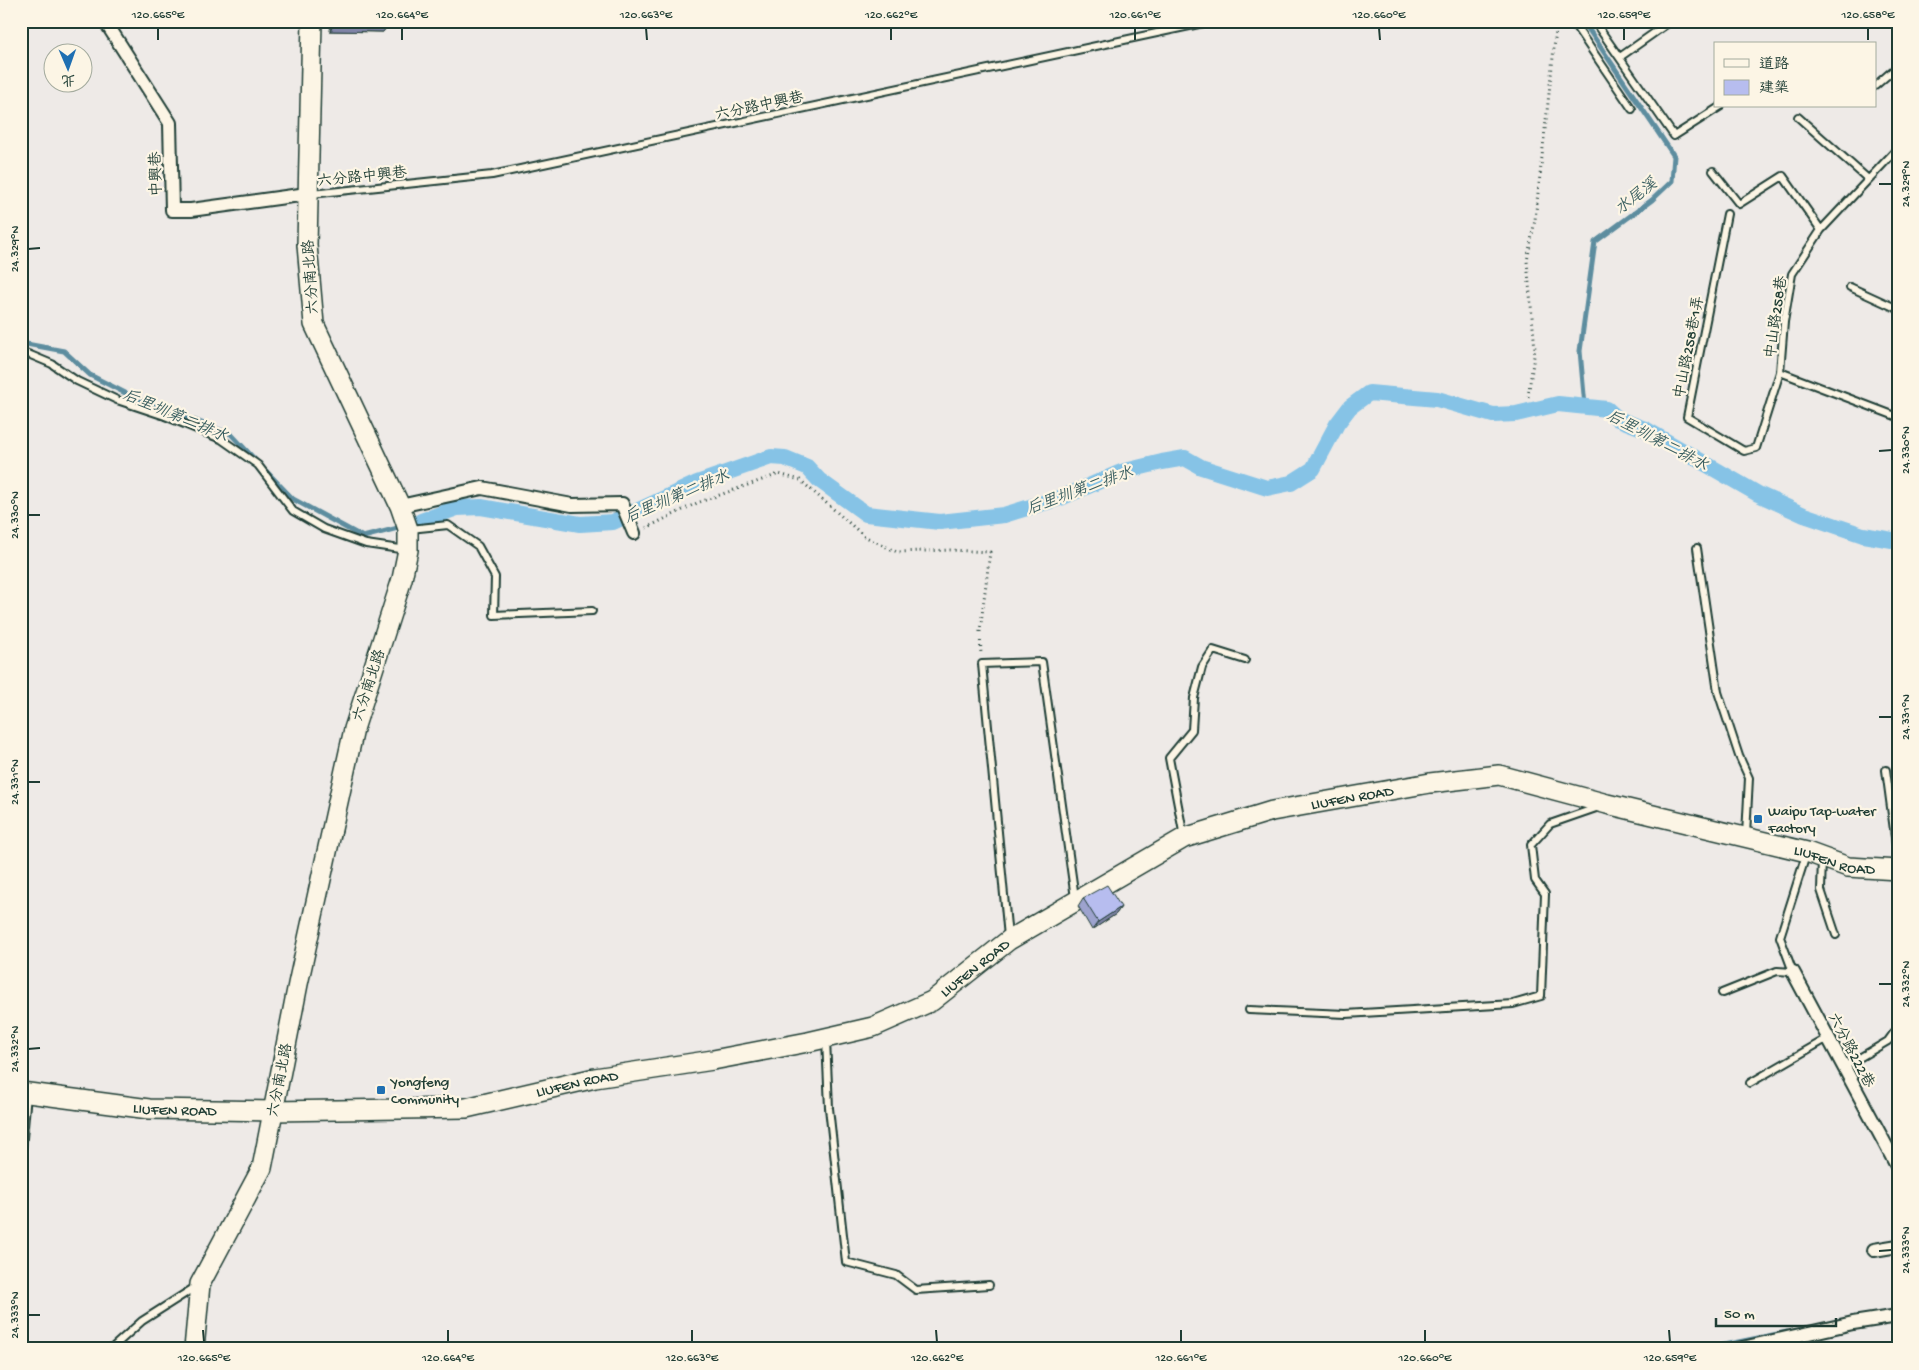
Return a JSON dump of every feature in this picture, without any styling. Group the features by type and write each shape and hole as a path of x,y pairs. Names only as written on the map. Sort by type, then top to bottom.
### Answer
{"street":[{"name":"中興巷","path":"104,21 170,124 172,210 192,210 307,194"},
{"name":"六分南北路","path":"194,1349 200,1284 262,1168 298,984 354,729 402,579 408,550 408,529 400,506 314,324 307,245 312,21"},
{"path":"400,506 482,488 572,505 622,504 634,533"},
{"name":"LIUFEN ROAD","path":"24,1092 149,1109 274,1111 466,1108 595,1078 713,1060 826,1038 873,1027 932,1001 1009,940 1184,838 1272,810 1430,784 1499,775 1607,804 1814,855 1848,867 1898,870"},
{"name":"六分路222巷","path":"1793,972 1844,1067 1893,1150 1898,1168"},
{"path":"1874,1250 1898,1246"},
{"path":"1738,1349 1853,1323 1898,1316"}],"lane":[{"name":"六分路中興巷","path":"307,194 492,175 1213,21"},
{"path":"1572,21 1632,109"},
{"path":"1594,21 1674,136 1718,108"},
{"path":"1620,57 1671,21"},
{"path":"1876,85 1898,66"},
{"path":"1798,117 1868,179"},
{"name":"中山路258巷","path":"1898,148 1821,230 1792,274 1784,322 1780,372 1898,417"},
{"path":"1713,171 1739,204 1783,176 1821,230"},
{"name":"中山路258巷1弄","path":"1727,214 1687,417 1744,451 1756,448 1780,372"},
{"path":"1850,288 1898,308"},
{"path":"21,351 52,364 77,381 118,400 165,416 221,439 258,466 293,511 324,529 366,544 408,550"},
{"path":"408,529 448,525 478,546 495,577 494,615 592,611"},
{"path":"1697,548 1718,692 1739,756 1749,778 1746,838"},
{"path":"1184,838 1169,758 1192,730 1194,698 1202,667 1213,650 1245,660"},
{"path":"1009,940 982,664 1042,662 1076,900"},
{"path":"1886,770 1898,860"},
{"path":"1250,1010 1346,1014 1513,1004 1541,996 1545,894 1535,880 1530,845 1550,824 1607,804"},
{"path":"1814,855 1821,890 1836,935"},
{"path":"1722,994 1777,970 1793,972 1780,937 1814,855"},
{"path":"1844,1067 1888,1041 1898,1027"},
{"path":"826,1038 830,1108 846,1262 896,1275 916,1290 989,1286"},
{"path":"1750,1083 1828,1038"},
{"path":"21,1160 24,1092"},
{"path":"110,1349 142,1321 200,1284"}],"path":[{"path":"1528,397 1536,349 1527,261 1535,220 1557,21"},
{"path":"634,533 697,503 779,474 800,480 864,536 897,552 950,550 990,552 980,631 982,664"}],"building":[{"path":"1107,885 1121,907 1098,922 1083,898"}],"waterway":[{"name":"水尾溪","path":"1583,21 1674,156 1672,181 1652,200 1595,242 1580,351 1585,406"},
{"name":"后里圳第二排水","path":"21,343 64,351 90,375 135,398 231,434 258,463"},
{"name":"后里圳第二排水","path":"421,521 457,508 481,507 580,524 613,522 697,483 771,457 785,458 807,467 819,480 866,514 940,522 1004,515 1063,497 1121,472 1185,458 1201,467 1267,488 1291,483 1313,469 1337,424 1350,407 1369,393 1437,399 1493,415 1516,414 1558,404 1607,409 1618,419 1645,429 1758,494 1804,515 1863,535 1898,541"},
{"name":"后里圳第二排水","path":"266,471 293,499 363,537 398,528"},
{"path":"1704,1349 1787,1332"}],"place":[{"name":"Waipu Tap-water Factory","path":"1758,819"},
{"name":"Yongfeng Community","path":"381,1090"}]}
